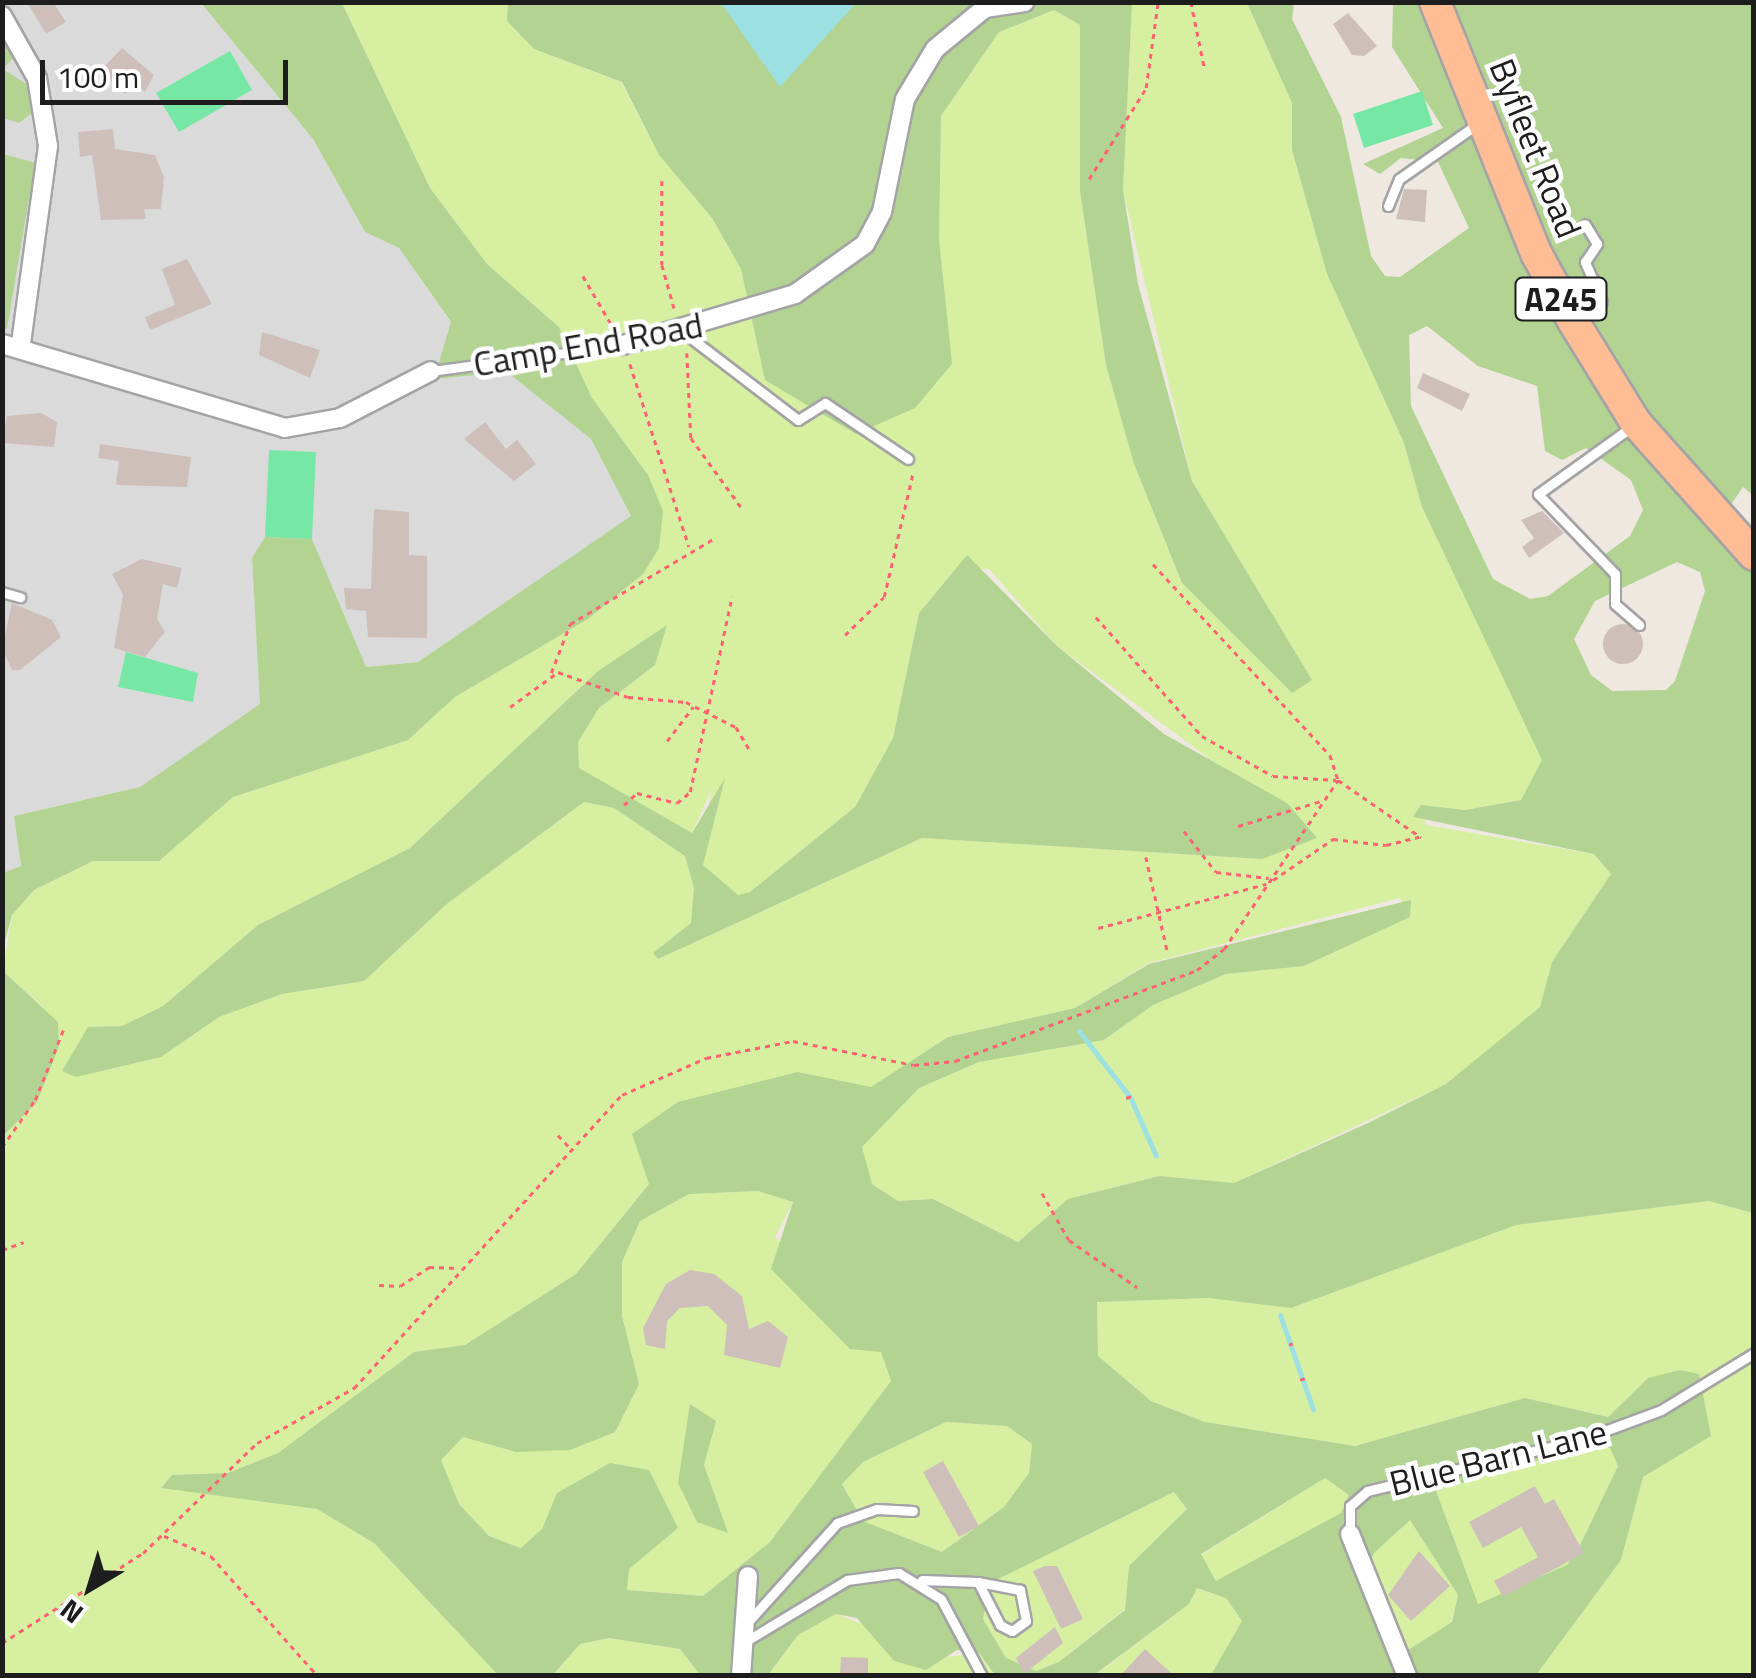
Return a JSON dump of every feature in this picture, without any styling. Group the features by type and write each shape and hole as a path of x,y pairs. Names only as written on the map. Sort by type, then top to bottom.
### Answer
{"main road":[{"name":"Byfleet Road","path":"1435,2 1486,119 1536,253 1573,321 1636,423 1754,556"}],"street":[{"name":"Camp End Road","path":"624,345 683,332 794,294 865,244 882,212 905,99 936,48 985,8 1025,2"},
{"path":"2,16 37,78 48,146 12,344"},
{"name":"Camp End Road","path":"12,344 285,428 340,418 431,371"},
{"name":"Blue Barn Lane","path":"1350,1534 1407,1676"},
{"path":"741,1676 748,1576"}],"lane":[{"path":"1388,206 1399,179 1486,119"},
{"path":"1573,321 1602,300 1585,262 1597,244 1585,224"},
{"path":"683,332 798,420 825,402 908,458"},
{"name":"Camp End Road","path":"431,371 624,345"},
{"path":"1636,423 1538,494 1615,574 1615,604 1639,626"},
{"path":"2,592 20,597"},
{"name":"Blue Barn Lane","path":"1350,1534 1350,1506 1367,1491 1580,1440 1661,1410 1754,1353"},
{"path":"742,1637 837,1522 878,1509 913,1512"},
{"path":"742,1637 848,1580 882,1572 922,1580 978,1582 1020,1590 1026,1621 1005,1628 978,1582"},
{"path":"922,1580 954,1616 982,1676"}],"path":[{"path":"1089,180 1146,88 1158,2"},
{"path":"1186,9 1192,5 1204,70"},
{"path":"662,182 662,265 683,332 691,438 741,507"},
{"path":"583,276 624,345 688,547"},
{"path":"845,635 884,596 922,458"},
{"path":"510,708 550,674 570,624 688,547 712,538"},
{"path":"1153,564 1330,755 1338,780"},
{"path":"624,805 637,793 682,802 708,712 732,596"},
{"path":"1096,617 1202,736 1273,776 1338,780 1420,836 1386,845 1334,839 1270,881 1098,928"},
{"path":"550,674 694,706 736,727 749,749"},
{"path":"667,742 694,706"},
{"path":"2,1642 164,1536 257,1443 354,1388 622,1095 706,1058 793,1041 914,1065 955,1060 1197,970 1224,949 1338,780"},
{"path":"1238,826 1323,801"},
{"path":"1184,831 1216,872 1270,881"},
{"path":"1146,857 1168,954"},
{"path":"2,1147 35,1100 64,1028"},
{"path":"1126,1098 1134,1094"},
{"path":"558,1135 572,1150"},
{"path":"1042,1194 1070,1240 1137,1287"},
{"path":"2,1250 24,1242"},
{"path":"379,1285 400,1286 429,1266 460,1268"},
{"path":"164,1536 211,1556 318,1676"}],"shaded area":[{"path":"3,3 201,3 313,139 365,232 399,248 451,323 591,439 631,516 418,662 365,667 312,539 252,558 261,704 140,787 14,816 21,867 3,873"}],"green space":[{"path":"508,2 1132,3 1123,190 1138,284 1192,481 1312,680 1292,693 1182,583 1134,464 1106,365 1080,191 1080,25 1054,10 999,32 941,116 939,239 952,364 915,408 856,434 765,380 741,269 712,218 659,155 622,82 534,49 507,21"},
{"path":"201,3 342,3 430,188 487,264 559,327 592,398 648,475 663,511 659,548 643,574 588,619 455,697 408,740 233,797 159,861 93,861 34,890 12,915 3,949 3,873 21,866 14,816 140,787 260,704 252,558 265,537 312,539 366,667 418,662 631,516 591,439 507,372 434,379 451,322 399,248 365,232 313,139"},
{"path":"342,3 508,3 507,21 534,49 621,82 659,155 712,218 741,269 765,380 939,239 941,116 999,32 1054,10 1080,25 1080,191 1106,365 1134,464 1182,583 1292,693 1311,679 1192,481 1123,190 1132,3 1247,3 1292,103 1292,150 1327,274 1404,443 1422,507 1543,760 1521,800 1465,810 1421,805 1426,825 1594,854 1611,874 1552,962 1540,1007 1513,1037 1446,1084 1234,1183 1159,1176 1068,1199 1018,1242 933,1199 898,1201 872,1184 861,1148 919,1088 979,1062 1104,1040 1153,1005 1226,974 1304,966 1409,917 1400,898 1149,963 1075,1008 948,1037 871,1088 798,1072 649,1184 576,1274 465,1345 414,1352 278,1453 228,1473 172,1475 161,1487 317,1509 374,1543 498,1675 3,1675 3,1136 37,1102 44,1008 3,971 12,915 34,890 93,861 159,860 233,797 408,740 455,697 588,619 643,574 648,475 592,398 559,327 487,264 430,188","holes":["956,568 989,569 1057,646 1218,765 1262,859 922,838 658,959 653,953 691,923 694,888 685,856 614,808 584,802 448,903 364,981 282,994 219,1017 161,1057 76,1077 88,1027 122,1026 163,1006 258,925 410,848 598,671 655,665 599,708 578,742 579,769 692,833 711,790 703,865 738,896 750,892 855,807 893,738 919,613"]},
{"path":"1247,3 1294,3 1292,19 1341,117 1371,256 1385,276 1400,277 1469,228 1438,162 1401,158 1380,174 1363,164 1443,128 1392,47 1393,3 1753,3 1753,495 1743,487 1721,519 1754,555 1753,1213 1709,1201 1516,1225 1291,1308 1209,1298 1097,1302 1098,1356 1151,1401 1205,1422 1355,1446 1525,1398 1608,1417 1648,1378 1680,1370 1699,1374 1711,1436 1643,1477 1621,1560 1536,1675 1211,1675 1242,1621 1226,1598 1197,1588 1189,1604 1094,1675 995,1675 979,1653 957,1650 926,1670 894,1661 857,1618 836,1614 798,1635 768,1675 700,1675 680,1649 609,1638 580,1644 553,1675 498,1675 374,1543 317,1509 161,1488 172,1475 228,1473 278,1453 414,1352 465,1345 576,1274 649,1184 632,1134 678,1102 798,1072 871,1087 948,1037 1075,1008 1149,964 1411,900 1410,917 1304,966 1226,974 1153,1005 1104,1040 979,1062 919,1088 862,1147 872,1184 898,1201 933,1199 1018,1242 1068,1199 1159,1176 1234,1183 1368,1123 1446,1084 1540,1007 1552,962 1611,874 1594,854 1413,817 1421,805 1465,810 1521,800 1542,760 1422,507 1404,443 1327,274 1292,150 1292,103","holes":["1427,326 1478,366 1537,386 1545,451 1562,460 1586,448 1631,480 1643,510 1630,536 1548,596 1530,599 1493,579 1411,406 1409,335","1677,562 1700,572 1705,591 1675,681 1666,690 1612,691 1591,675 1574,639 1595,601","758,1191 793,1202 771,1269 850,1349 881,1352 891,1381 770,1542 703,1596 627,1590 629,1569 678,1528 649,1470 610,1463 557,1493 542,1529 521,1548 489,1536 459,1504 441,1460 463,1437 516,1452 570,1450 615,1432 639,1384 622,1316 622,1262 640,1221 689,1194","946,1422 1007,1426 1032,1444 1029,1473 1004,1507 942,1552 863,1521 842,1484 863,1462","1578,1448 1610,1448 1618,1466 1567,1565 1478,1604 1436,1491","1325,1478 1349,1495 1341,1513 1216,1581 1201,1554","1174,1492 1187,1509 1129,1566 1125,1610 1059,1662 1036,1671 1006,1658 983,1619 990,1583","1410,1520 1458,1595 1452,1622 1405,1652 1381,1638 1360,1583 1374,1553"]},
{"path":"2,36 14,57 3,69 28,85 33,112 19,123 3,118"},
{"path":"230,51 252,90 179,132 156,93"},
{"path":"1422,91 1433,125 1364,148 1353,114"},
{"path":"4,154 35,163 7,329 2,329"},
{"path":"269,450 316,452 312,539 265,537"},
{"path":"967,555 1057,646 1164,734 1287,803 1317,838 1262,859 922,838 658,959 653,953 691,923 694,888 685,856 614,808 584,802 448,903 364,981 282,994 219,1017 161,1057 76,1077 62,1071 88,1027 122,1026 163,1006 258,925 410,848 598,671 667,625 655,665 599,708 578,742 579,768 692,833 725,778 703,865 738,895 750,892 855,807 893,738 919,613"},
{"path":"126,652 198,673 193,702 118,687"},
{"path":"3,971 58,1022 59,1046 37,1102 3,1136"},
{"path":"758,1191 793,1202 775,1237 881,1352 891,1381 770,1542 703,1596 627,1590 629,1569 678,1528 649,1470 557,1493 542,1529 521,1548 489,1536 459,1504 441,1460 463,1437 517,1452 639,1384 622,1316 622,1262 640,1221 689,1194"},
{"path":"1709,1201 1753,1213 1753,1675 1536,1675 1621,1560 1643,1477 1711,1436 1698,1374 1648,1378 1608,1417 1525,1398 1355,1446 1205,1422 1151,1401 1098,1356 1097,1302 1209,1298 1291,1308 1515,1225"},
{"path":"690,1404 716,1421 704,1465 728,1533 697,1522 678,1483"},
{"path":"946,1422 1007,1426 1032,1444 1029,1473 1004,1507 942,1552 863,1521 842,1483 863,1462"},
{"path":"1578,1448 1610,1448 1618,1466 1567,1565 1478,1605 1436,1491"},
{"path":"1325,1478 1349,1495 1342,1513 1217,1582 1201,1555"},
{"path":"1174,1492 1187,1509 1129,1566 1125,1609 1059,1662 1036,1671 1006,1658 983,1619 990,1583"},
{"path":"1410,1520 1458,1595 1451,1623 1404,1653 1381,1638 1360,1583 1374,1553"},
{"path":"1196,1588 1226,1598 1242,1622 1211,1675 1094,1676 1189,1604"},
{"path":"836,1614 947,1657 979,1653 995,1676 768,1676 798,1635"},
{"path":"609,1638 680,1649 700,1675 553,1676 580,1644"}],"water":[{"path":"721,3 856,3 780,87"}],"building":[{"path":"27,2 53,2 66,22 46,34"},
{"path":"1348,13 1377,46 1364,56 1352,55 1333,24"},
{"path":"122,48 154,75 145,92 135,83 125,94 101,70"},
{"path":"113,129 115,149 155,155 164,177 161,209 144,209 146,219 101,220 92,155 80,157 78,132"},
{"path":"1404,189 1427,190 1425,222 1396,219"},
{"path":"187,259 212,304 150,330 145,317 175,305 162,269"},
{"path":"262,332 320,350 310,378 259,355"},
{"path":"1423,373 1470,394 1462,411 1417,388"},
{"path":"41,413 57,422 54,447 2,443 7,416"},
{"path":"485,422 506,449 517,440 536,464 514,481 464,439"},
{"path":"100,444 191,457 187,487 116,485 119,461 98,458"},
{"path":"374,509 409,512 409,555 427,556 427,638 368,637 366,611 346,609 344,588 371,589"},
{"path":"1542,511 1564,533 1529,558 1522,547 1534,538 1521,520"},
{"path":"142,559 182,568 177,588 163,584 157,619 165,632 145,657 114,648 123,595 112,574"},
{"path":"12,603 52,620 61,637 20,670 12,670 2,649"},
{"path":"1623,624 1637,630 1643,644 1637,658 1623,664 1609,658 1603,644 1609,630"},
{"path":"690,1270 714,1274 742,1296 749,1329 768,1321 788,1337 780,1368 724,1355 727,1325 708,1306 680,1308 667,1321 665,1349 646,1345 643,1328 666,1284"},
{"path":"943,1461 979,1526 959,1537 923,1472"},
{"path":"1535,1486 1545,1504 1554,1499 1584,1553 1503,1597 1494,1581 1538,1557 1521,1527 1483,1548 1469,1522"},
{"path":"1419,1551 1450,1586 1411,1621 1388,1595"},
{"path":"1057,1566 1083,1619 1061,1629 1033,1571"},
{"path":"1055,1627 1063,1643 1024,1674 1016,1658"},
{"path":"1145,1649 1174,1676 1120,1676"},
{"path":"841,1657 868,1658 868,1676 840,1676"}],"waterway":[{"path":"1079,1031 1130,1097 1156,1156"},
{"path":"1280,1315 1313,1409"}]}
